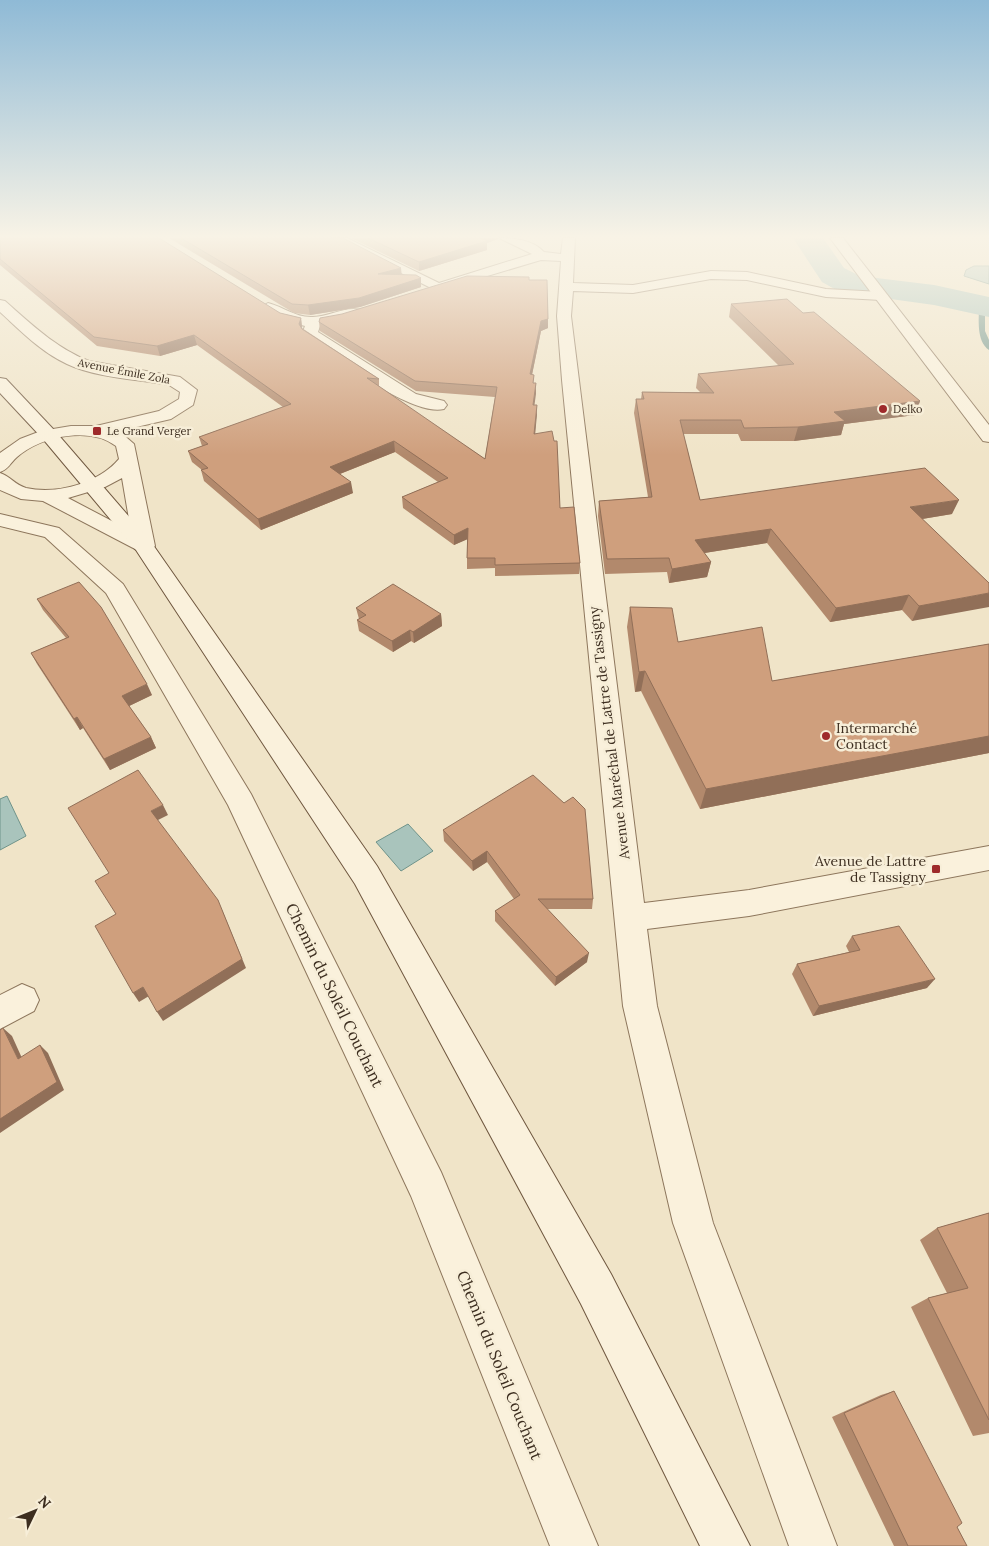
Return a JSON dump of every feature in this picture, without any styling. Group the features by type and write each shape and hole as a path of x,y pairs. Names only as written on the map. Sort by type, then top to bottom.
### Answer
{"street":[{"name":"Avenue Émile Zola","path":"7,310 53,349 71,360 85,365 174,381 189,390 187,401 165,414 96,431"},
{"path":"275,310 288,318 314,322 338,319 365,310"},
{"name":"Avenue Maréchal de Lattre de Tassigny","path":"564,310 572,400 640,1006 693,1223 813,1546"},
{"path":"891,310 989,437"},
{"path":"314,322 310,334 410,398 423,403 438,405"},
{"path":"0,383 49,435 144,546 366,876 596,1289 726,1546"},
{"path":"3,488 27,494 47,495 70,492 92,486 121,469 129,454 165,414"},
{"path":"4,454 49,435 81,430 113,435 124,441 129,454 144,546"},
{"path":"47,495 144,546"},
{"name":"Chemin du Soleil Couchant","path":"0,520 52,532 115,589 241,802 426,1186 574,1546"},
{"path":"630,918 749,903 989,858"}],"water":[{"path":"7,796 26,836 0,850 0,799"},
{"path":"408,824 433,851 401,871 376,842"}],"building":[{"path":"62,310 275,310 301,318 299,324 302,329 379,379 367,378 485,459 497,387 415,381 319,322 320,318 355,310 548,310 548,319 541,321 530,374 534,375 533,383 536,383 533,405 537,405 534,434 552,431 554,441 557,441 560,508 574,507 580,563 495,565 495,558 467,558 468,528 454,535 402,497 448,478 394,441 330,467 351,482 258,519 201,470 208,468 188,451 208,444 199,437 291,404 194,335 157,346 94,337"},
{"path":"737,310 800,310 803,313 814,312 920,401 834,412 845,421 798,427 744,428 741,420 680,420 700,500 925,468 959,500 910,507 989,583 989,593 919,606 909,595 836,608 771,529 695,540 711,562 672,569 669,558 607,559 599,501 652,497 636,399 644,399 642,392 714,393 698,374 794,364"},
{"path":"79,582 101,607 147,684 122,696 151,737 104,759 77,717 74,719 31,653 69,637 37,599"},
{"path":"393,584 441,614 413,632 410,630 392,641 357,620 366,615 356,608"},
{"name":"Intermarché Contact","path":"630,607 672,608 678,642 762,627 772,681 989,644 989,736 706,789 645,671 639,672"},
{"path":"138,770 163,805 151,811 218,900 242,959 157,1012 143,987 133,993 95,926 116,914 95,881 109,873 68,808"},
{"path":"533,775 564,803 573,797 585,809 593,899 538,899 589,953 556,977 495,911 520,895 487,851 472,861 443,830"},
{"path":"899,926 935,979 819,1006 797,964 860,950 852,936"},
{"path":"3,1028 18,1059 40,1045 57,1082 0,1119 0,1030"},
{"path":"989,1213 989,1420 928,1298 968,1288 937,1228"},
{"path":"894,1391 962,1523 957,1527 967,1546 908,1546 844,1413"}],"waterway":[{"path":"982,310 982,331 989,348"}],"place":[{"name":"Delko","path":"883,409"},
{"name":"Le Grand Verger","path":"97,431"},
{"name":"Intermarché Contact","path":"826,736"},
{"name":"Avenue de Lattre de Tassigny","path":"936,869"}]}
